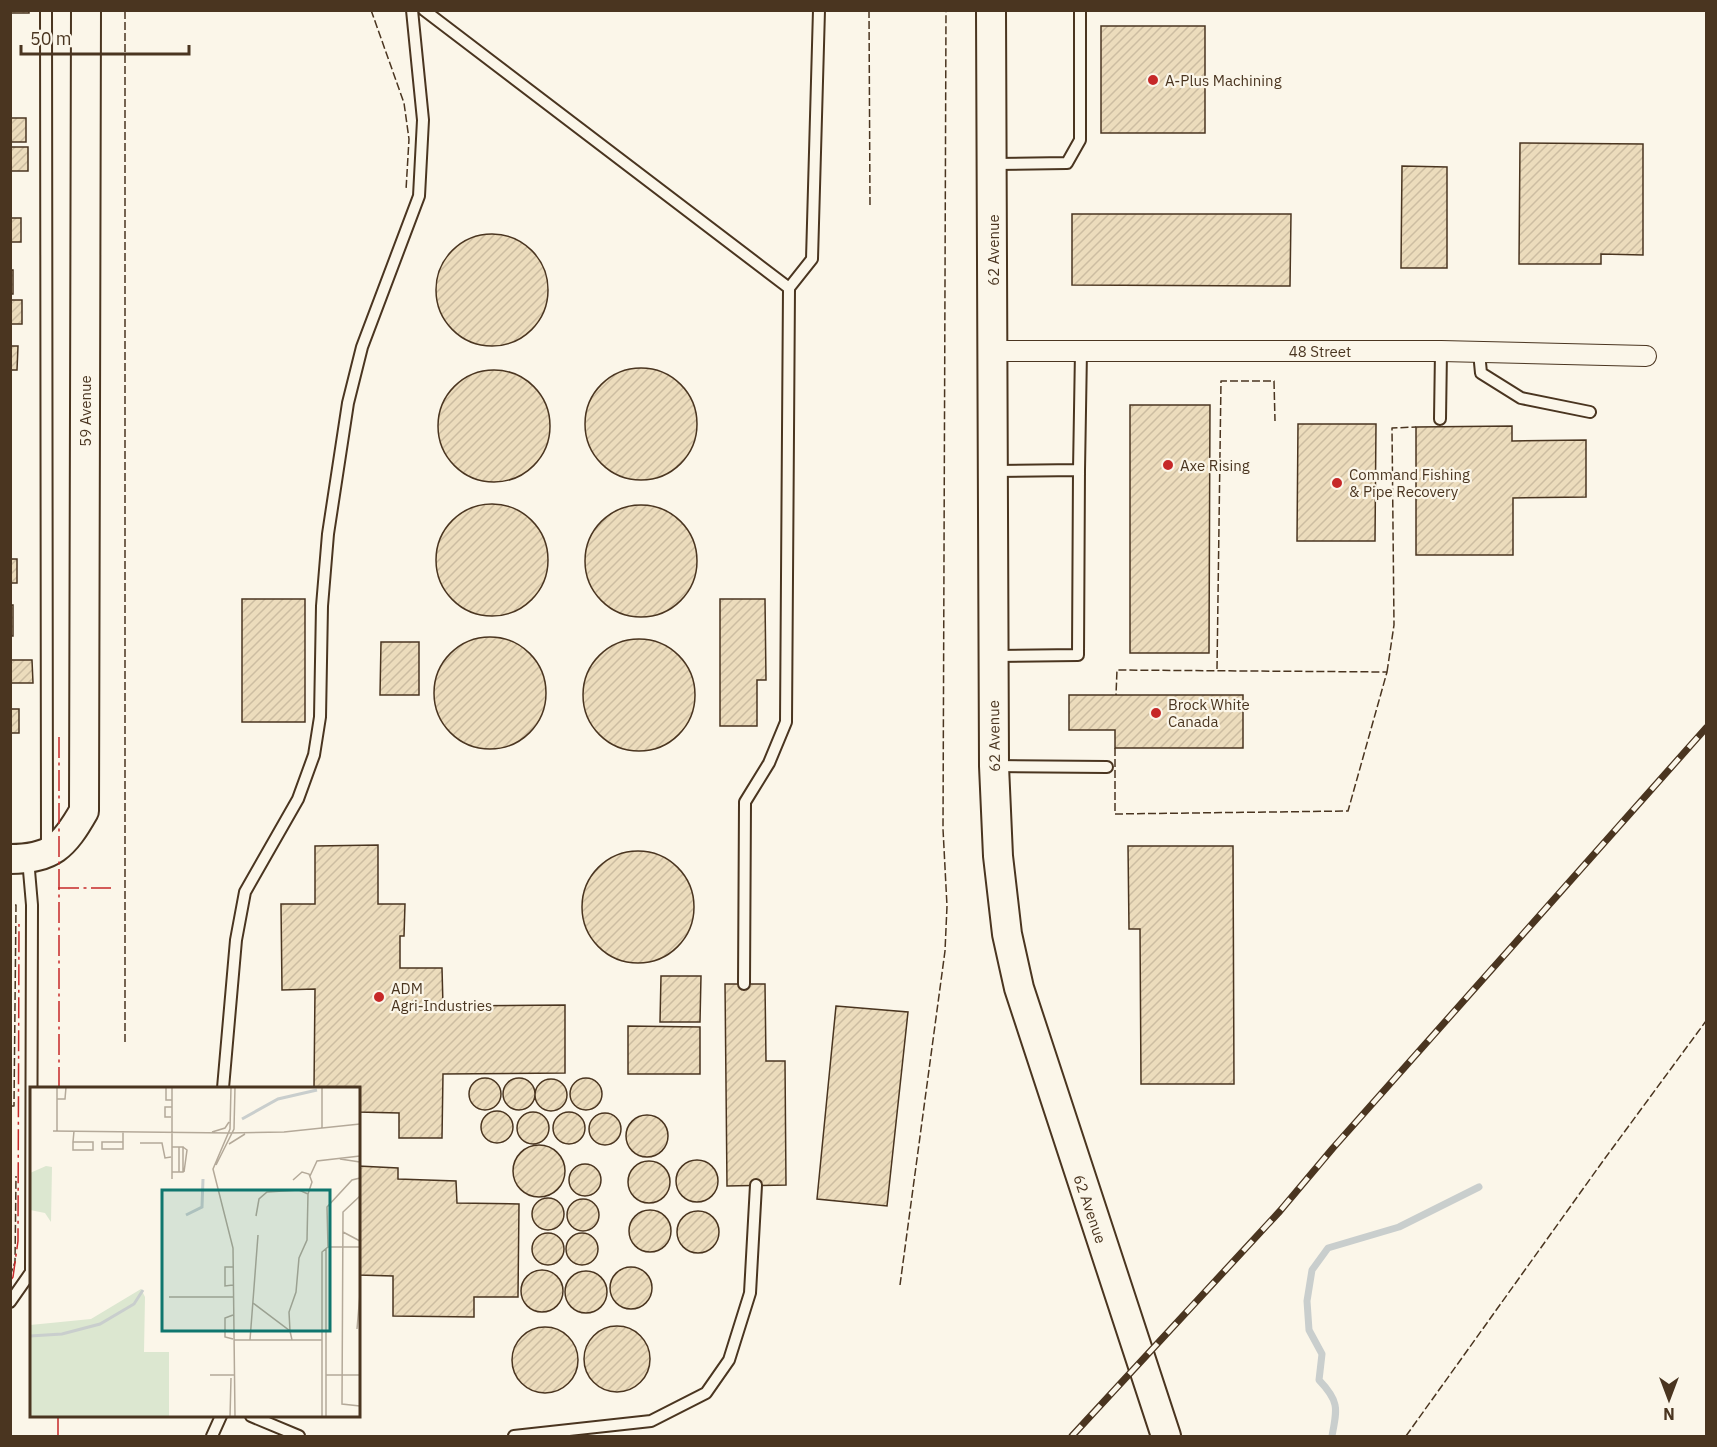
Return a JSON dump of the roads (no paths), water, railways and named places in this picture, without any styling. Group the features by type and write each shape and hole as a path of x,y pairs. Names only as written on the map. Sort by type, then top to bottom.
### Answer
{"main road":[{"name":"59 Avenue","path":"28,857 62,846 84,812 86,10"},
{"name":"62 Avenue","path":"991,10 994,766 1007,934 1019,988 1166,1437"}],"street":[{"name":"48 Street","path":"994,351 1440,351 1646,356"}],"lane":[{"path":"31,1087 32,904 28,857 46,10"},
{"path":"223,1087 236,940 245,892 298,799 315,755 320,717 322,606 328,534 348,403 362,347 419,196 423,120 412,10"},
{"path":"424,10 789,288"},
{"path":"744,984 745,802 769,763 786,722 789,288 812,259 819,10"},
{"path":"993,164 1067,163 1080,140 1080,10"},
{"path":"993,656 1078,655 1081,351"},
{"path":"1440,351 1440,419"},
{"path":"1479,352 1481,373 1521,398 1590,412"},
{"path":"993,471 1079,470"},
{"path":"994,766 1107,768"},
{"path":"514,1437 651,1421 706,1393 729,1360 750,1293 756,1185"},
{"path":"10,1302 30,1272"},
{"path":"212,1437 221,1417"},
{"path":"253,1417 299,1437"}],"waterway":[{"path":"1332,1436 1336,1412 1334,1400 1319,1380 1322,1354 1309,1330 1307,1301 1312,1270 1328,1248 1399,1227 1479,1187"}],"railway":[{"path":"1072,1436 1280,1211 1333,1148 1706,728"}],"place":[{"name":"A-Plus Machining","path":"1153,80"},
{"name":"Axe Rising","path":"1168,465"},
{"name":"Command Fishing & Pipe Recovery","path":"1337,483"},
{"name":"Brock White Canada","path":"1156,713"},
{"name":"ADM Agri-Industries","path":"379,997"}]}
